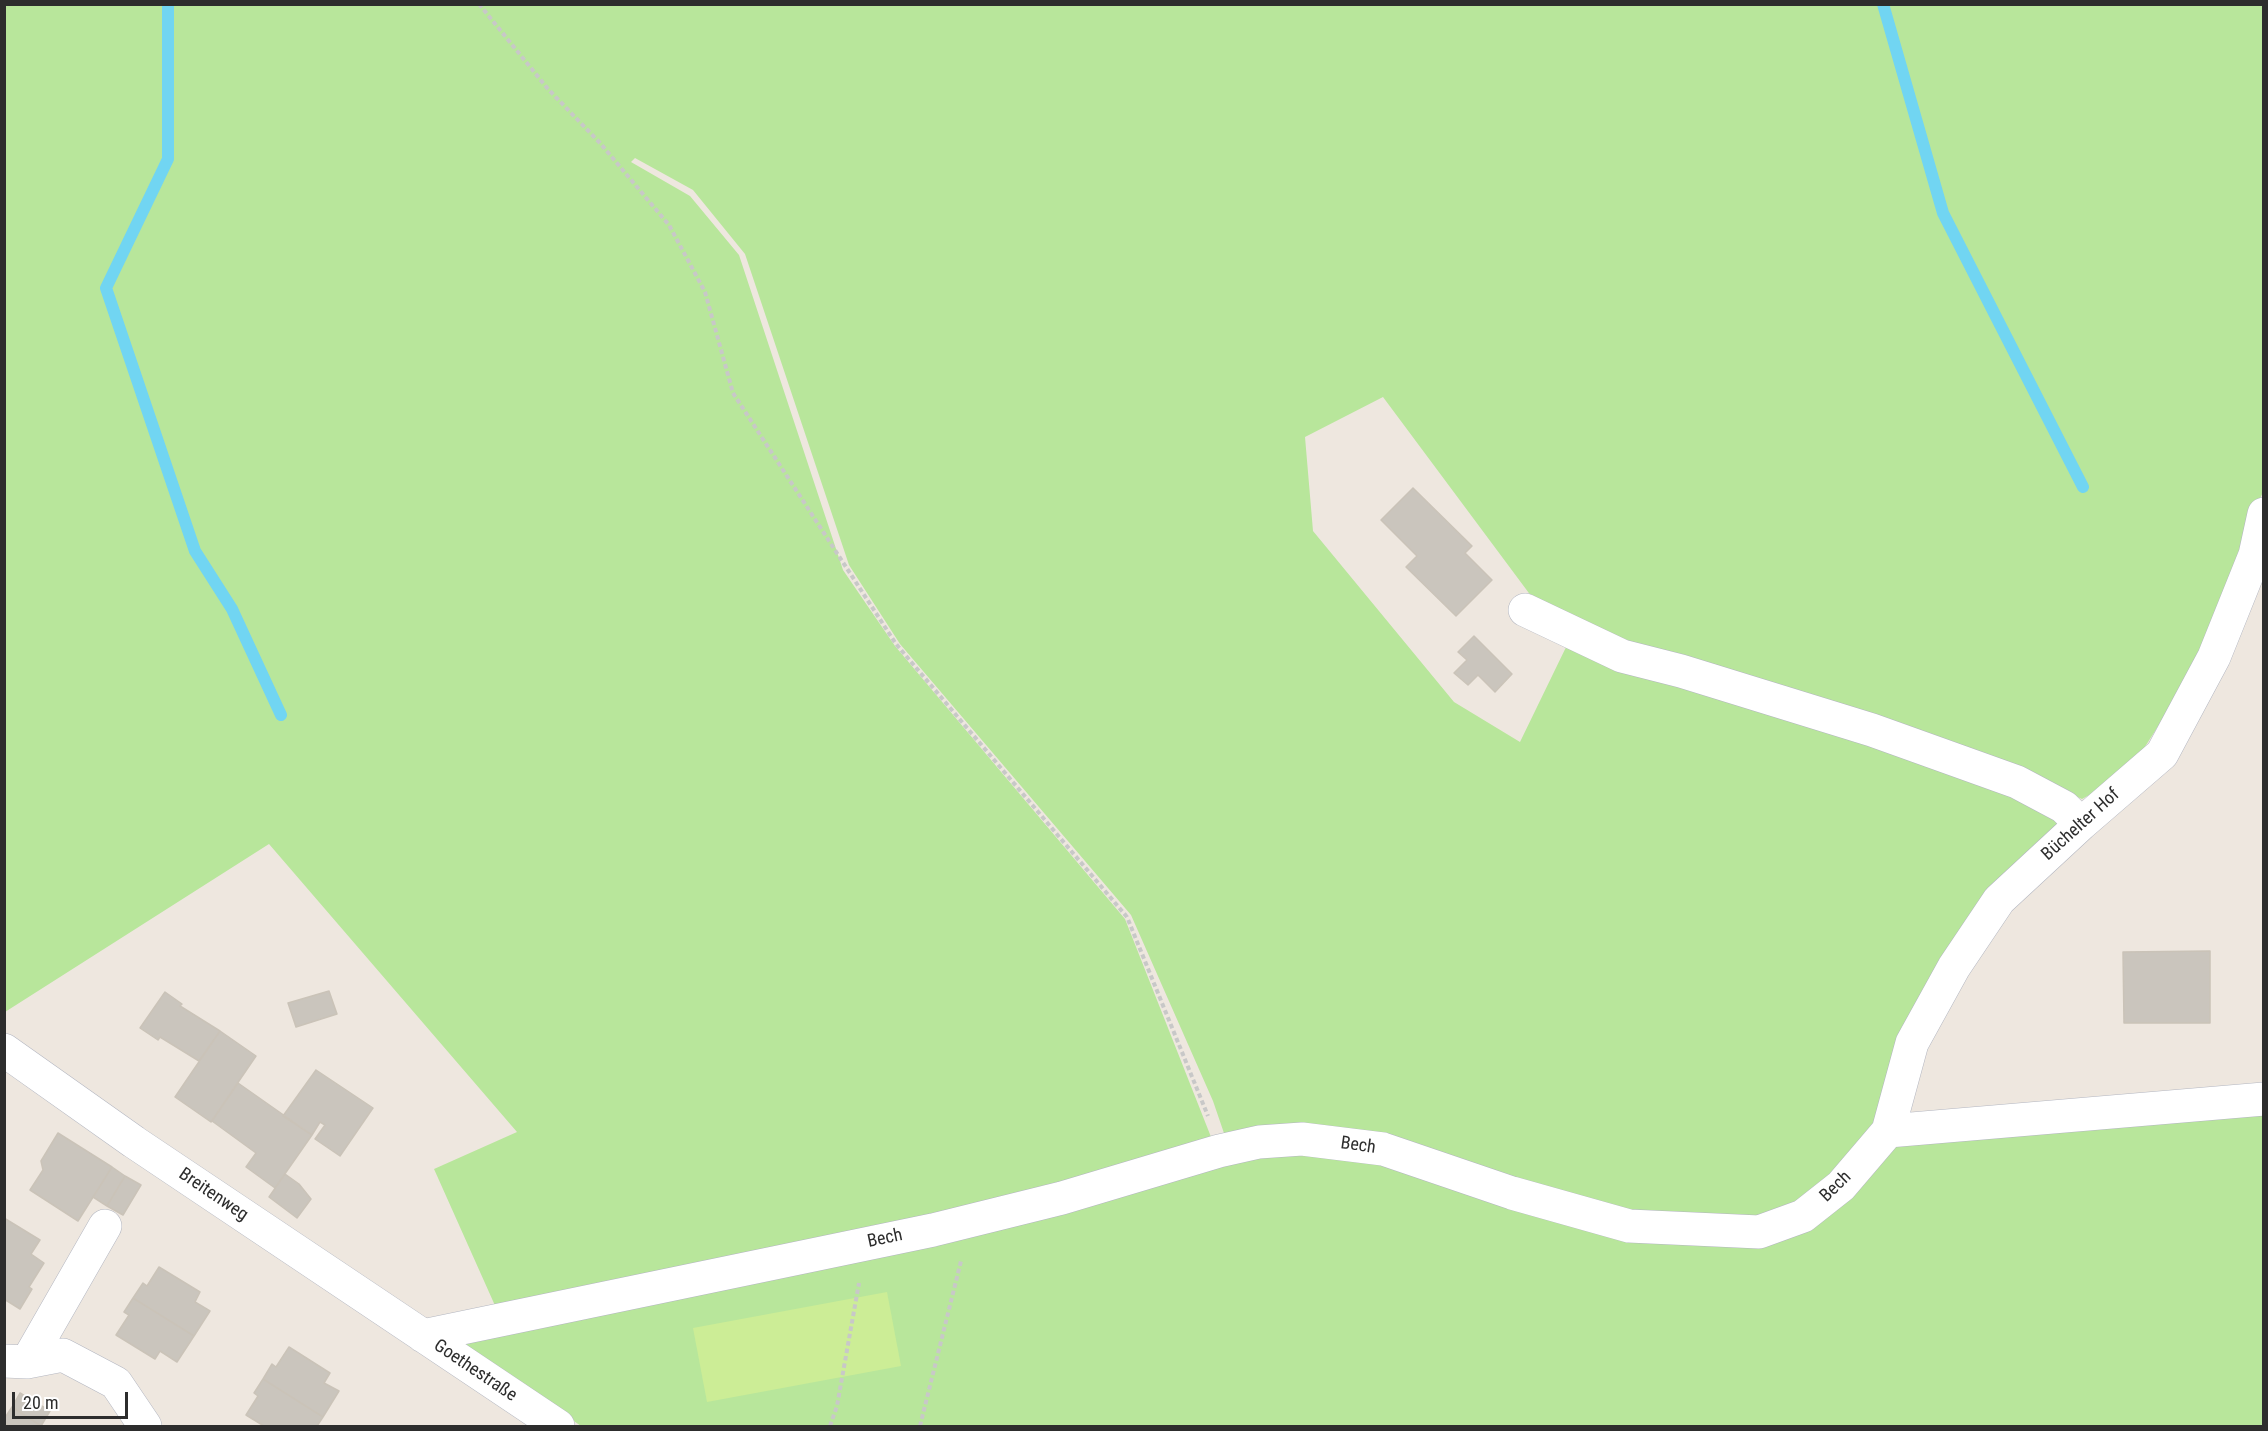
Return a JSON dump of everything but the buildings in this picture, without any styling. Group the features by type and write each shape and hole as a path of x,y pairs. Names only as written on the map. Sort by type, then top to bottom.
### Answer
{"street":[{"name":"Büchelter Hof","path":"1888,1131 1912,1043 1954,967 1999,900 2081,824 2162,754 2214,657 2255,555 2264,514"},
{"path":"1525,610 1622,656 1681,671 1872,730 2017,782 2064,807 2081,824"},
{"name":"Breitenweg","path":"4,1050 134,1142 423,1336"},
{"path":"1888,1131 2264,1100"},
{"name":"Bech","path":"423,1336 971,1220 1062,1198 1260,1142 1302,1139 1383,1149 1512,1193 1629,1226 1759,1232 1803,1216 1841,1186 1888,1131"},
{"path":"16,1361 105,1226"},
{"name":"Goethestraße","path":"423,1336 558,1426"},
{"path":"16,1361 63,1355 116,1383 145,1426"}],"path":[{"path":"479,4 548,89 600,143 669,225 705,292 733,393 896,644 1127,917 1202,1099 1219,1152"},
{"path":"920,1426 971,1220"},
{"path":"830,1426 837,1406 858,1287 865,1264 886,1239"}],"green space":[{"path":"5,5 2263,5 2263,492 2196,667 2132,767 2082,799 2052,786 1543,612 1383,397 1305,437 1313,531 1454,702 1520,742 1569,641 1867,737 2053,813 2065,829 1995,894 1883,1126 1834,1182 1758,1224 1695,1225 1516,1185 1226,1139 1213,1101 1131,915 900,644 849,565 745,254 693,190 635,158 631,162 690,196 739,255 843,570 895,646 1125,919 1213,1142 1059,1192 497,1310 434,1169 517,1132 269,844 5,1012"},
{"path":"2263,1105 2263,1426 581,1426 453,1337 1208,1161 1302,1148 1762,1241 1892,1137"},
{"path":"887,1292 901,1366 707,1402 693,1328"}],"waterway":[{"path":"168,4 168,159 106,288 195,551 232,609 281,715"},
{"path":"1883,4 1943,213 2083,487"}]}
